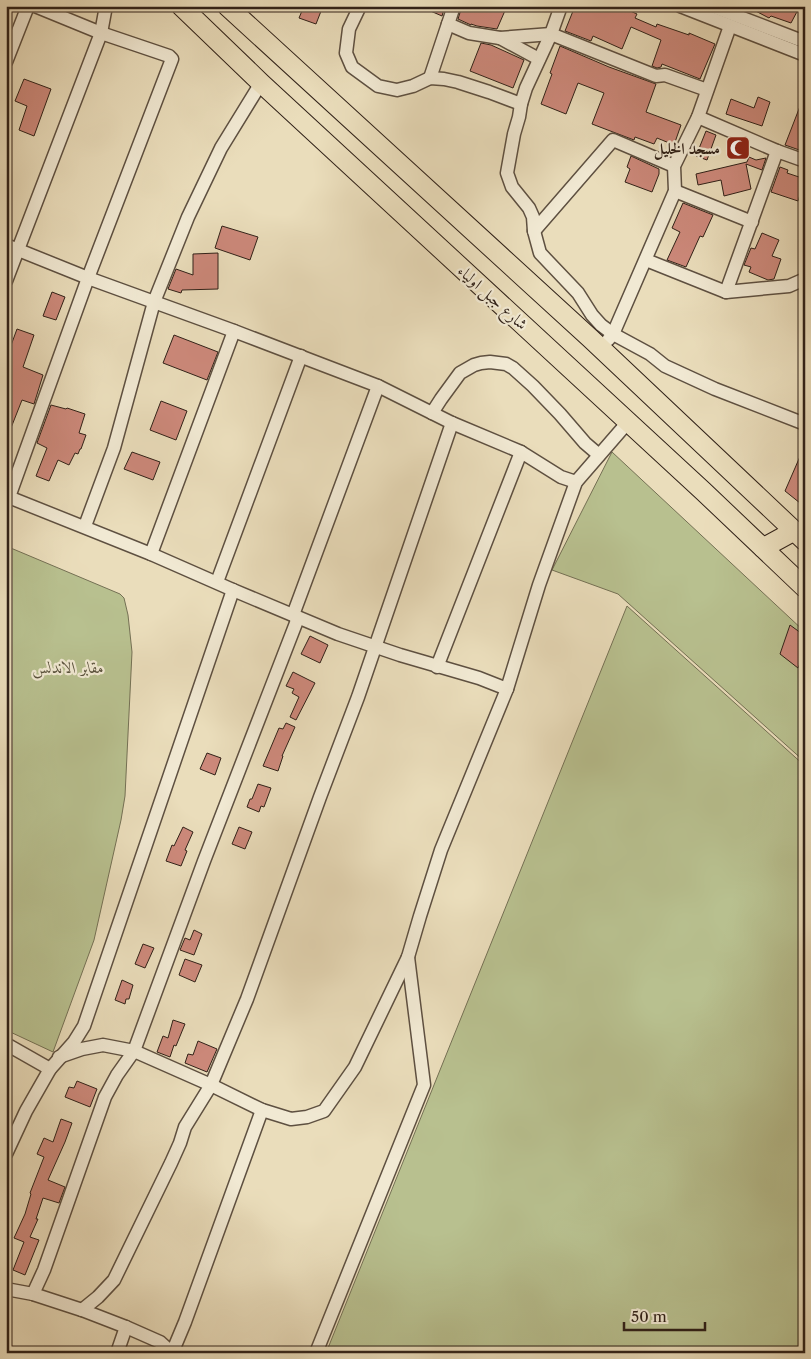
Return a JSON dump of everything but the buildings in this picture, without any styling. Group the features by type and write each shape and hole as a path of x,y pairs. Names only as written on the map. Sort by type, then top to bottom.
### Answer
{"highway":[{"name":"شارع جبل اولياء","path":"182,6 261,84 704,490 763,548 800,578"},
{"path":"227,6 495,250 799,536 763,548"}],"street":[{"path":"6,62 28,6"},
{"path":"35,6 101,33 170,56 172,59 7,496 85,526 296,617 376,648 479,678 507,689"},
{"path":"6,281 12,248 101,33 106,6"},
{"path":"360,6 349,29 346,53 352,67 378,86 397,90 413,86 430,78 458,82 521,104"},
{"path":"430,78 454,6"},
{"path":"561,6 521,104 507,173 512,187 529,208 533,217 534,231 540,253 578,294 601,325 614,334 650,354 665,366 715,390 805,424"},
{"path":"680,6 730,26 801,43"},
{"path":"711,6 801,43"},
{"path":"448,24 469,33 500,38 551,34 656,76 665,75 707,90"},
{"path":"600,349 614,334 675,191 674,166 698,117 730,26"},
{"path":"500,38 539,60"},
{"path":"85,526 114,448 154,302 188,217 221,148 261,84"},
{"path":"698,117 805,161"},
{"path":"534,231 613,140 674,166"},
{"path":"726,292 777,151"},
{"path":"675,191 752,222"},
{"path":"12,248 378,386 452,423 521,452 561,477 576,482"},
{"path":"646,260 726,292 789,286 805,279"},
{"path":"152,554 234,331"},
{"path":"217,582 301,356"},
{"path":"432,413 460,373 481,363 506,364 533,386 585,443 600,455"},
{"path":"33,1294 44,1270 105,1097 117,1075 134,1051 296,617 378,386"},
{"path":"59,1058 93,1046 103,1045 134,1051 262,1110 291,1119 307,1117 324,1111 355,1067 408,957 441,850 507,689 539,585 576,482 628,422"},
{"path":"82,1310 114,1280 171,1163 184,1128 211,1085 246,999 376,648 452,423"},
{"path":"437,666 521,452"},
{"path":"6,1154 26,1112 50,1069 74,1042 84,1026 233,590"},
{"path":"316,1353 424,1085 408,957"},
{"path":"6,1044 50,1069"},
{"path":"6,1289 33,1294 82,1310 160,1342 172,1353 262,1110"},
{"path":"117,1353 126,1327"}],"green space":[{"path":"612,452 805,632 805,762 618,594 552,570"},
{"name":"مقابر الاندلس","path":"6,546 120,594 124,598 128,615 132,652 125,796 121,820 94,940 53,1052 6,1030"},
{"path":"627,606 805,766 805,1353 326,1353"}],"place":[{"name":"مسجد الخليل","path":"738,148"}]}
